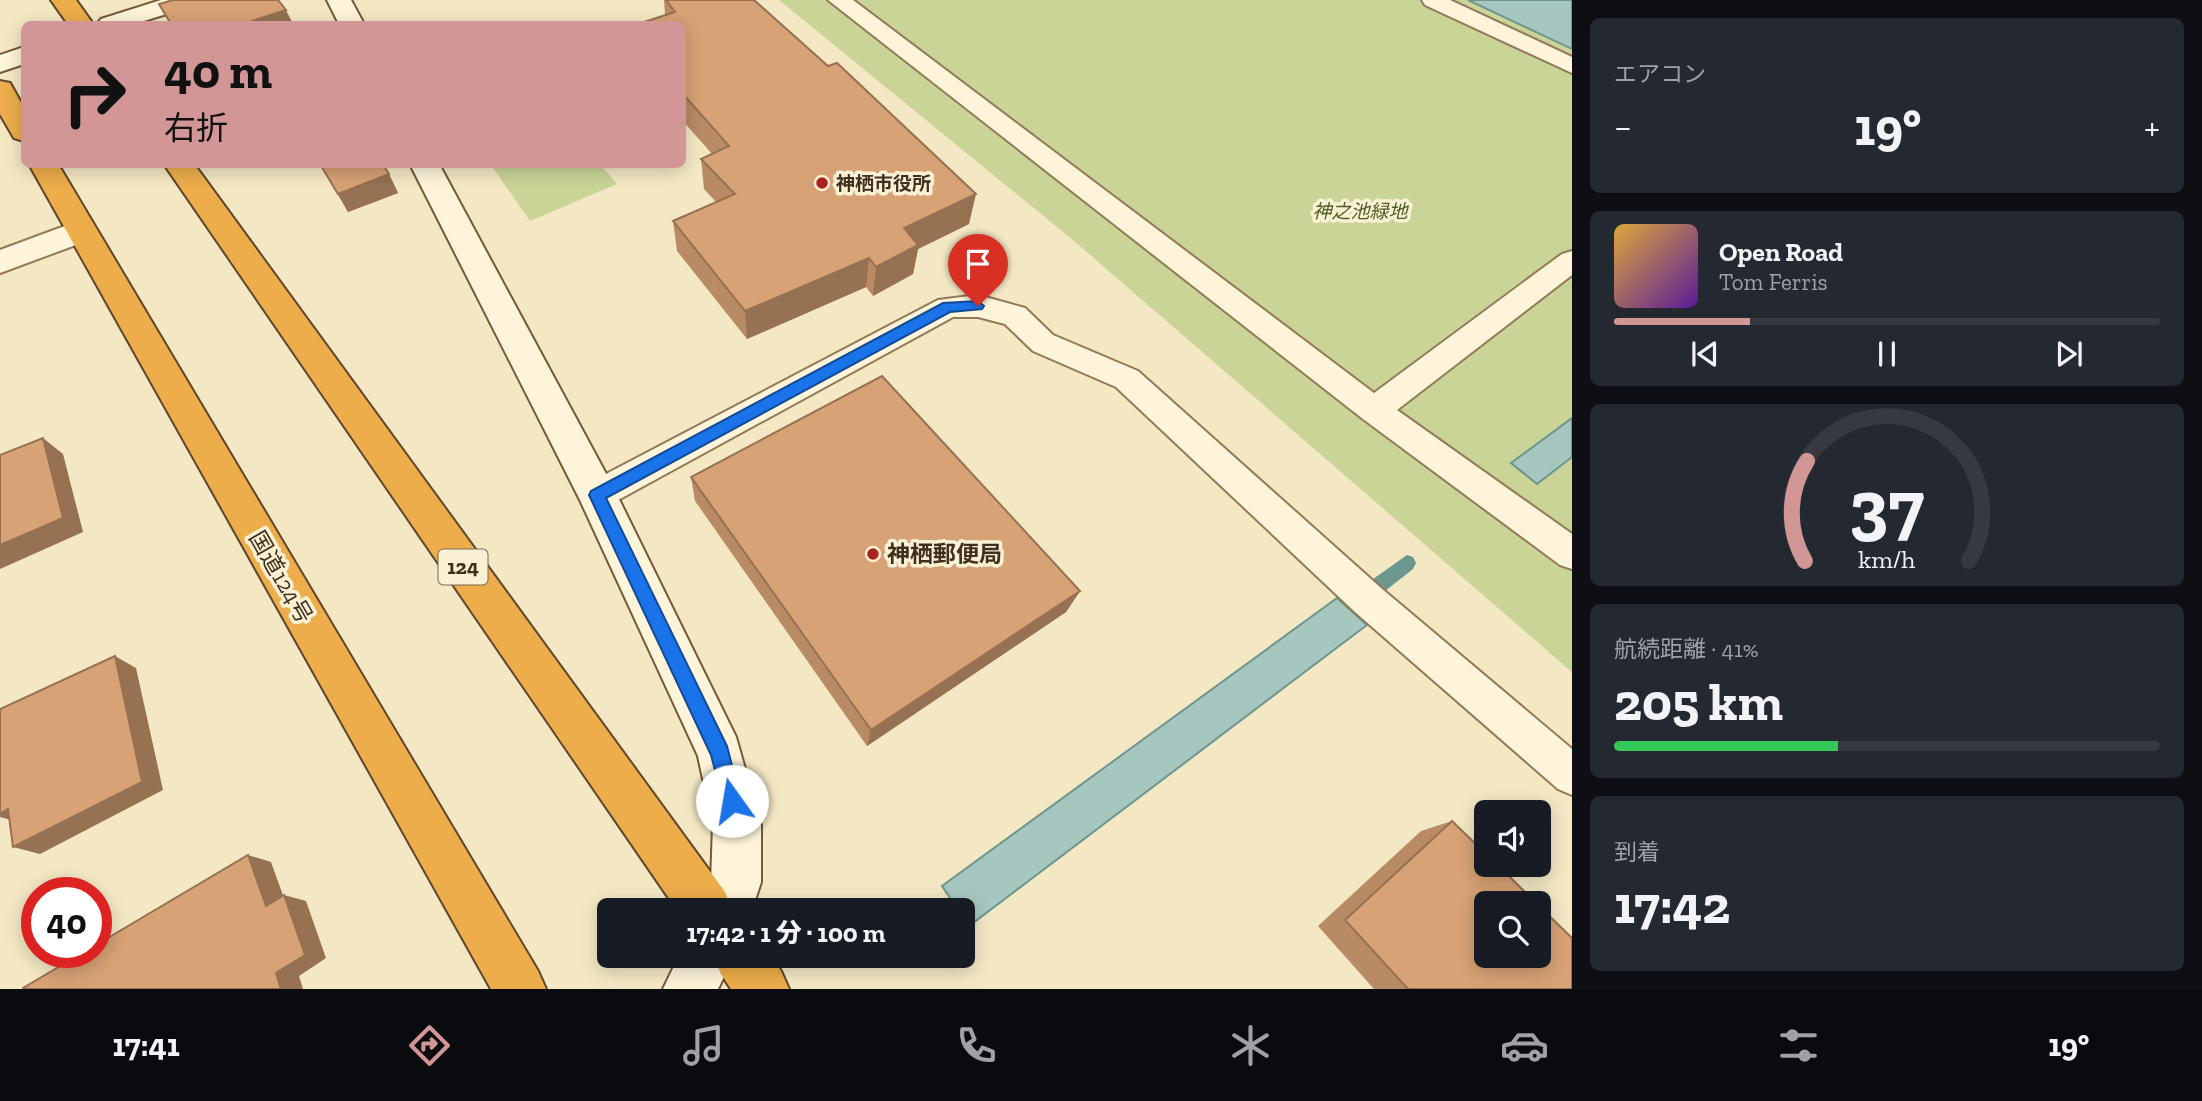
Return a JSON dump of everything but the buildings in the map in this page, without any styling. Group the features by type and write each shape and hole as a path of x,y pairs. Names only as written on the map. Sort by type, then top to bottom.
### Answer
{"highway":[{"path":"63,0 78,21"},
{"path":"0,89 21,127"},
{"name":"国道124号","path":"45,168 520,989"},
{"name":"124","path":"181,168 698,898"},
{"path":"748,968 763,989"}],"street":[{"path":"120,21 187,0"},
{"path":"339,0 350,21"},
{"path":"0,64 21,56"},
{"path":"426,168 597,495 720,753 737,825 736,882 731,898"},
{"path":"0,262 81,232"},
{"path":"689,989 701,968"}],"lane":[{"path":"839,0 1374,410 1572,554"},
{"path":"1433,0 1572,66"},
{"path":"1374,410 1572,261"},
{"path":"597,495 947,307 978,306 1015,316 1043,344 1126,379 1322,558 1572,775"}],"green space":[{"name":"神之池緑地","path":"779,0 1572,0 1572,672 1074,241"},
{"path":"493,168 604,168 617,184 530,221"}],"water":[{"path":"1468,0 1572,0 1572,49"},
{"path":"1572,418 1572,457 1537,484 1511,463"},
{"path":"1337,598 1367,625 975,921 975,898 950,898 942,886"}],"waterway":[{"path":"1359,600 1407,563"}],"place":[{"name":"神栖市役所","path":"822,183"},
{"name":"神栖郵便局","path":"873,554"}],"route":[{"path":"732,801 720,753 597,495 947,307 978,306"}]}
